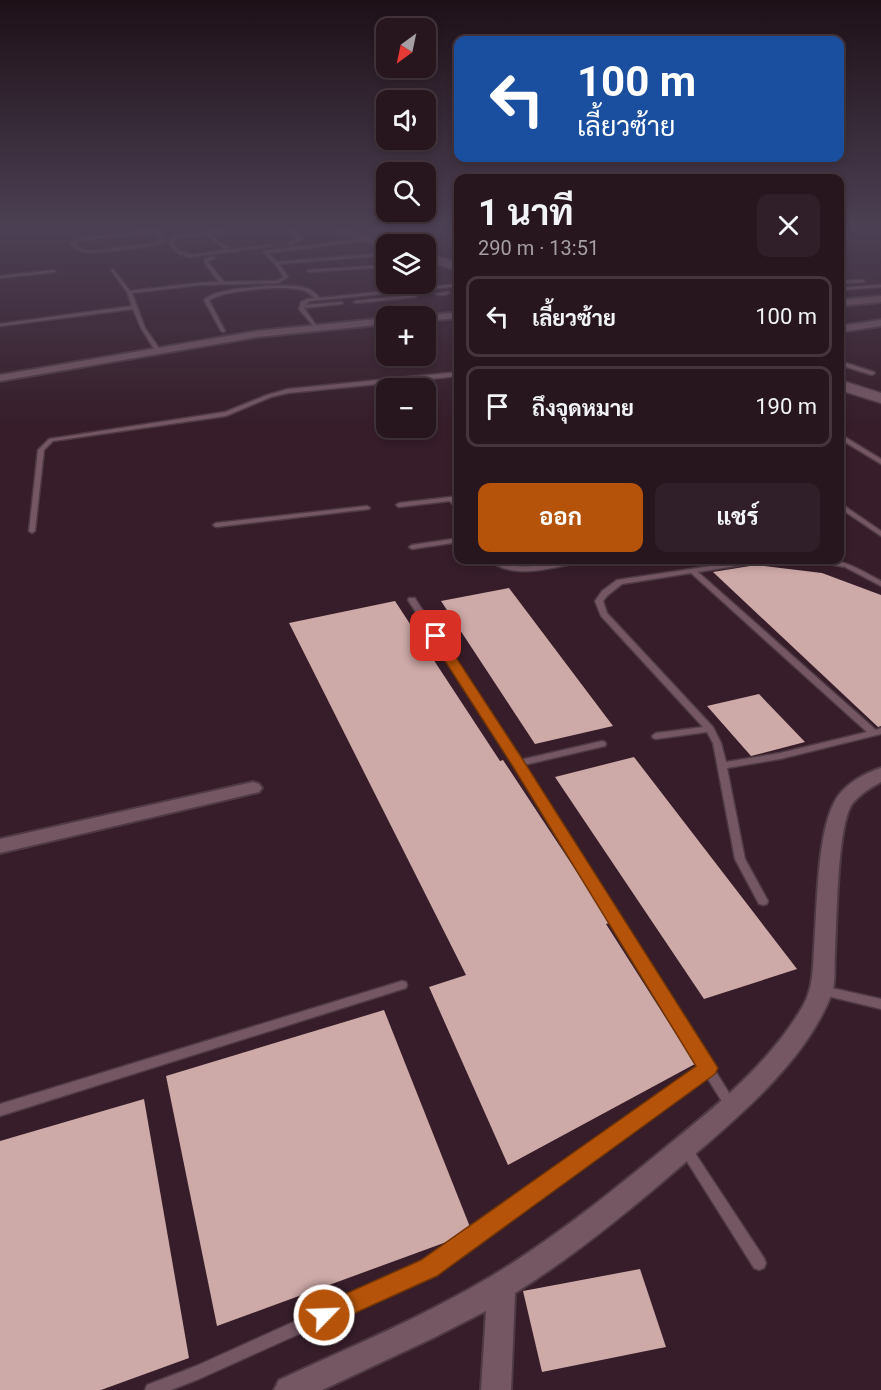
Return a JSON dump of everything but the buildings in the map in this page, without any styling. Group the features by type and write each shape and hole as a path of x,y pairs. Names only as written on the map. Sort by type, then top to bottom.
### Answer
{"main road":[{"path":"844,377 881,388"},
{"path":"844,386 881,398"}],"street":[{"path":"844,303 881,299"},
{"path":"436,317 454,315"},
{"path":"0,378 257,334 376,322"},
{"path":"844,328 881,323"},
{"path":"289,1390 423,1328 501,1286 614,1207 732,1107 789,1044 814,1008 822,991 830,866 842,804 854,790 881,774"},
{"path":"0,846 253,788"},
{"path":"496,1390 501,1286"}],"lane":[{"path":"130,296 143,328 158,351"},
{"path":"214,296 206,300 223,331"},
{"path":"302,307 303,303 318,298 341,296"},
{"path":"356,302 414,296"},
{"path":"302,307 341,303"},
{"path":"0,325 134,307"},
{"path":"302,307 316,328"},
{"path":"844,364 872,374"},
{"path":"32,531 41,450 51,440 226,414 269,396 288,391 454,374"},
{"path":"844,439 881,462"},
{"path":"399,505 454,499"},
{"path":"216,525 367,508"},
{"path":"844,508 881,534"},
{"path":"412,547 454,541"},
{"path":"497,564 513,568 548,564"},
{"path":"733,564 620,582 604,593 598,602 604,614 710,729 717,743 740,859 763,901"},
{"path":"837,564 847,566 881,584"},
{"path":"692,570 877,731"},
{"path":"412,600 518,763 732,1107"},
{"path":"656,736 710,729"},
{"path":"722,766 780,756 877,731"},
{"path":"518,763 602,744"},
{"path":"0,1110 402,985"},
{"path":"822,991 881,1004"},
{"path":"152,1390 429,1268 708,1068"},
{"path":"684,1148 759,1263"}],"route":[{"path":"324,1315 429,1268 708,1068 436,636"}]}
